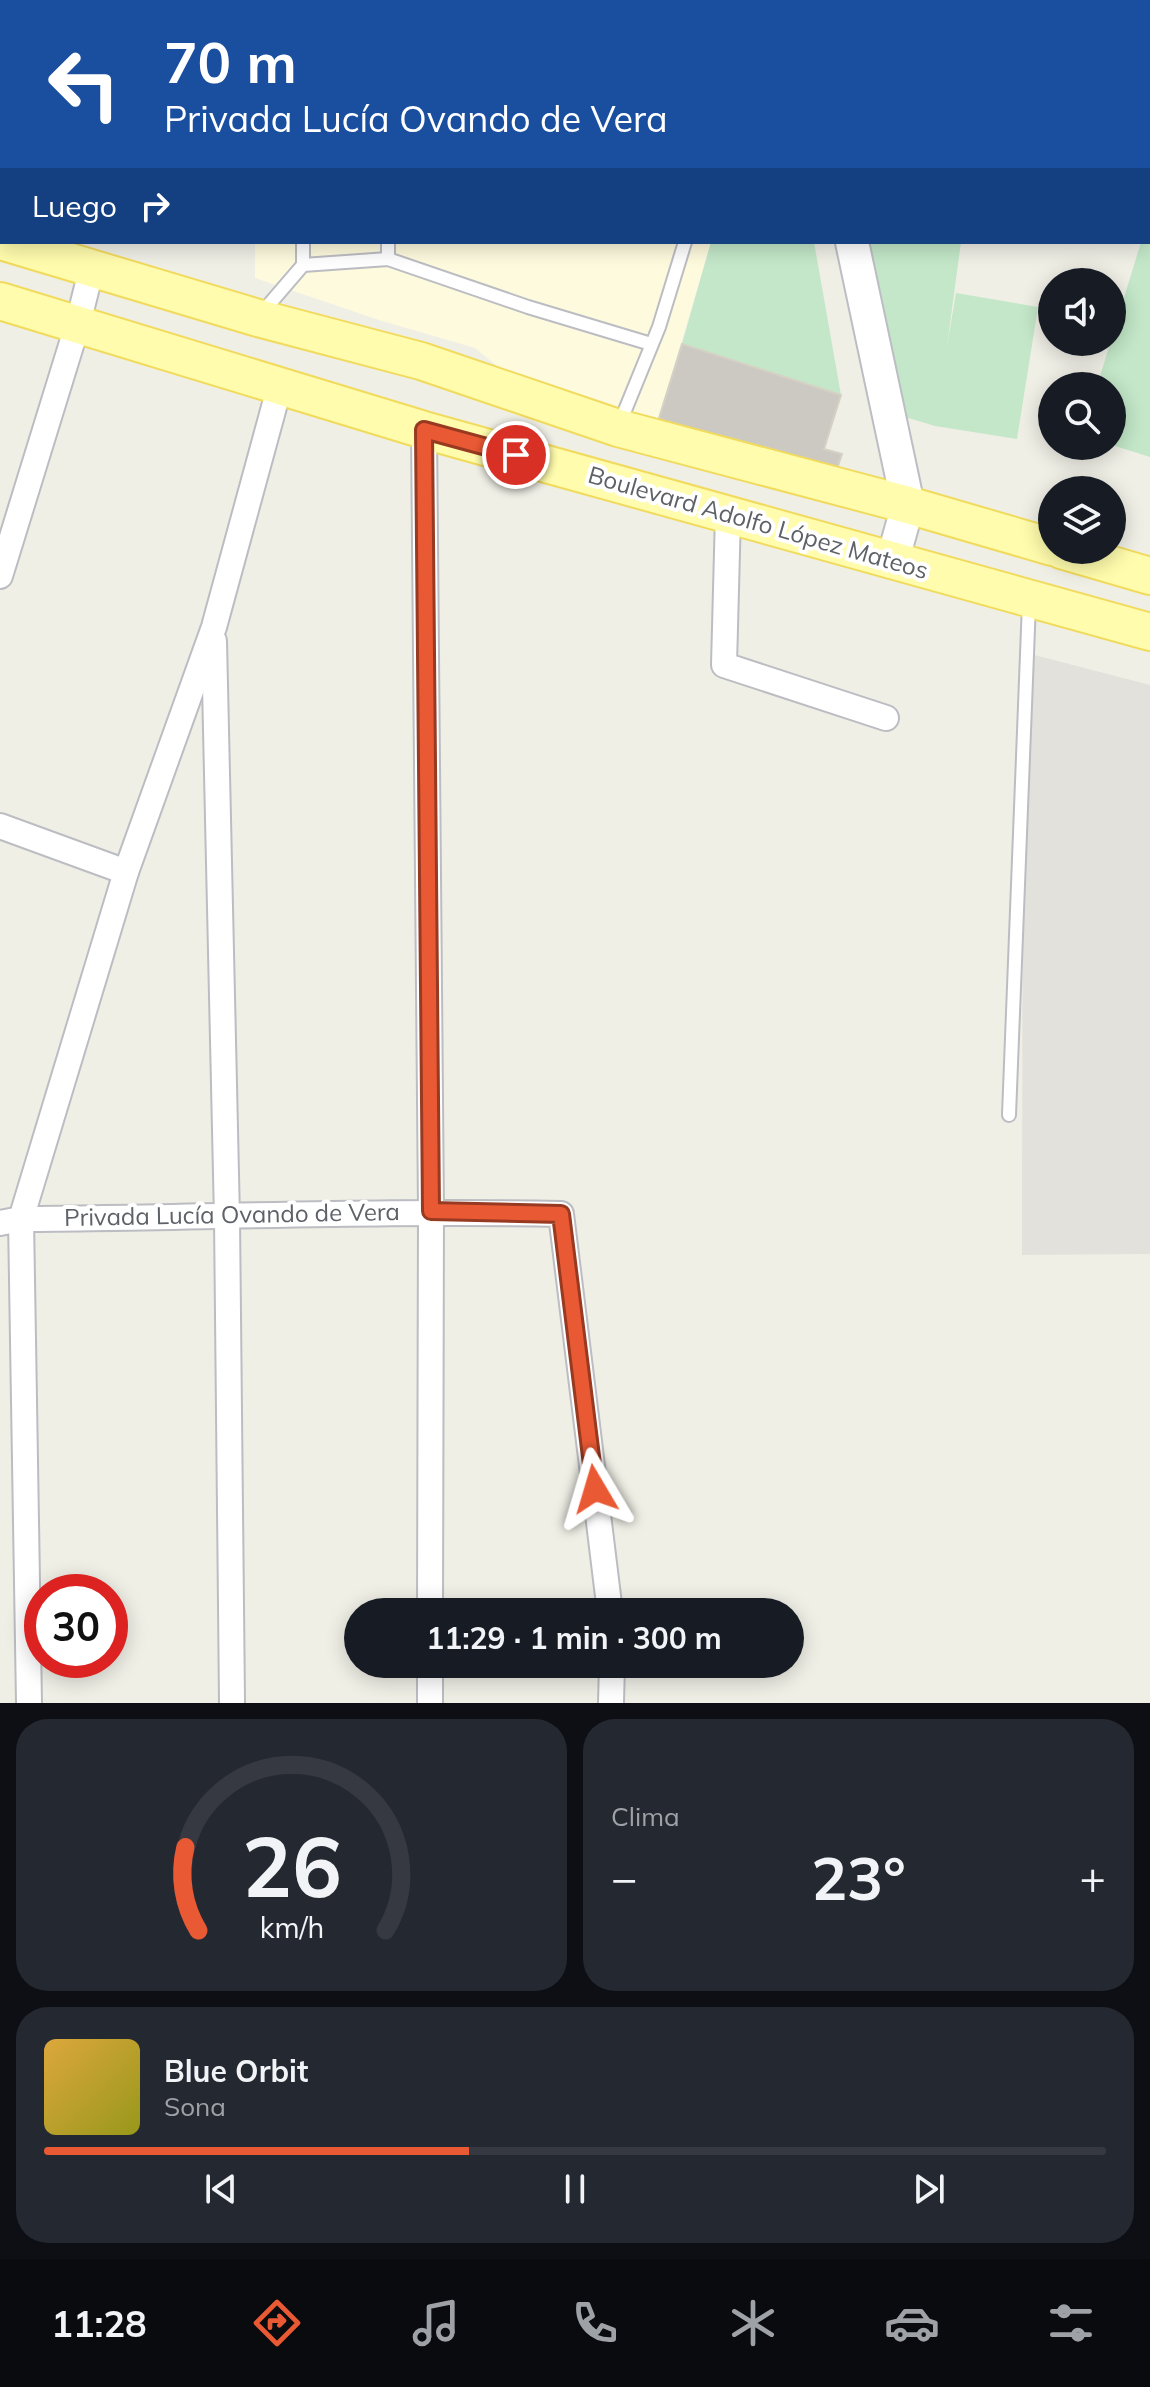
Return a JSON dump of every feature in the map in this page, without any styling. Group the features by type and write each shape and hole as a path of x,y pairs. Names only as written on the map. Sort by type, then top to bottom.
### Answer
{"main road":[{"path":"12,244 258,318 421,361 618,428 1038,543"},
{"name":"Boulevard Adolfo López Mateos","path":"0,301 424,430 1150,632"},
{"path":"1109,564 1150,576"}],"street":[{"path":"852,244 908,505 892,562"},
{"path":"0,576 78,323 92,267"},
{"path":"29,1703 10,1221 126,872 214,627 280,385"},
{"path":"424,430 431,1211 430,1598"},
{"path":"728,514 724,665 886,718"},
{"path":"214,627 227,1218 232,1703"},
{"path":"0,826 126,872"},
{"name":"Privada Lucía Ovando de Vera","path":"10,1221 431,1211 561,1214 608,1598"},
{"path":"430,1678 430,1703"},
{"path":"611,1703 612,1678"}],"lane":[{"path":"258,318 303,265 303,244"},
{"path":"388,244 388,259"},
{"path":"618,428 651,344 684,244"},
{"path":"303,265 388,259 528,307 651,344"},
{"path":"1009,1115 1029,599"}],"shaded area":[{"path":"255,244 710,244 654,434 518,383 475,348 379,320 255,278"},
{"path":"1023,652 1150,685 1150,1254 1022,1255"}],"green space":[{"path":"710,244 814,244 841,395 682,344"},
{"path":"844,244 961,244 947,346 956,293 1038,307 1017,439 935,426 872,407"},
{"path":"1140,244 1150,244 1150,457 1126,449 1126,372 1101,372 1106,356 1126,356 1126,291"}],"building":[{"path":"682,344 841,395 824,449 842,454 830,490 654,434"}],"route":[{"path":"516,455 424,430 431,1211 561,1214 595,1489"}]}
